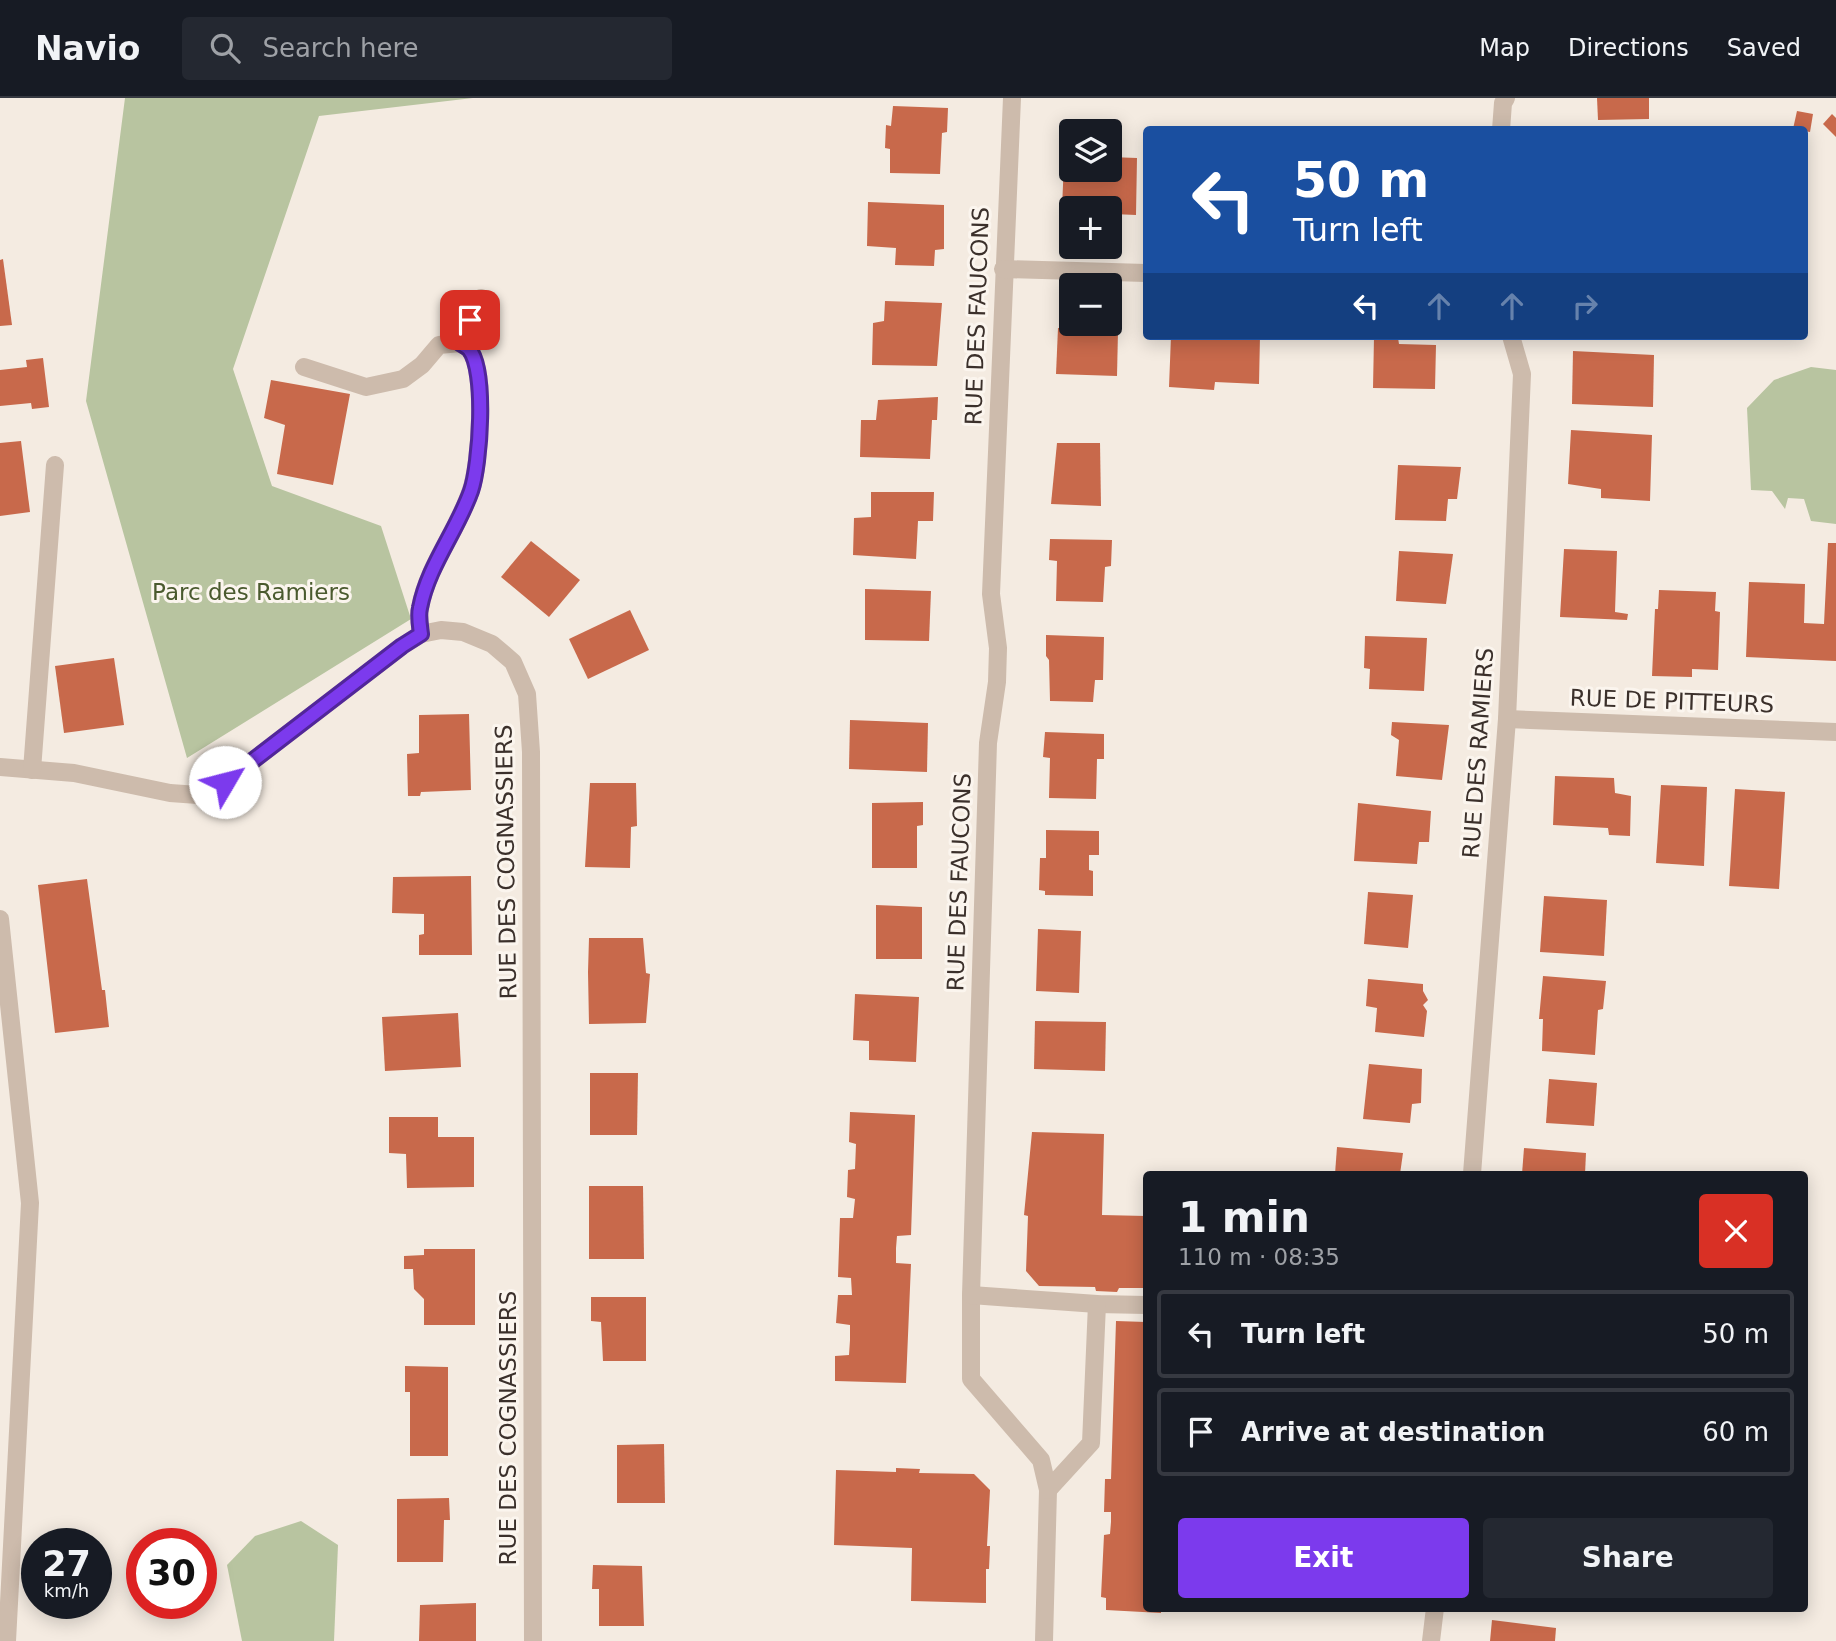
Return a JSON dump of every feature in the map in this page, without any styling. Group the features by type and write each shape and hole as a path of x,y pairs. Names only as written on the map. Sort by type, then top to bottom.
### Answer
{"street":[{"name":"RUE DES FAUCONS","path":"1012,98 991,594 998,648 997,682 988,743 971,1294 971,1379 1041,1460 1048,1490 1044,1641"},
{"path":"1502,126 1503,103 1506,98"},
{"path":"1003,269 1143,273"},
{"path":"460,343 481,298"},
{"name":"RUE DES RAMIERS","path":"1472,1171 1507,719 1522,374 1512,340"},
{"path":"304,367 366,387 403,379 422,365 439,345 460,343 470,350 478,375 479,450 471,490 429,578 422,599 419,610 421,634"},
{"path":"32,770 55,465"},
{"name":"RUE DES COGNASSIERS","path":"0,767 74,773 170,793 198,795 225,782 421,634 440,630 463,632 492,644 513,662 527,694 531,752 533,1641"},
{"name":"RUE DE PITTEURS","path":"1507,719 1836,732"},
{"path":"0,919 30,1203 7,1641"},
{"path":"971,1294 1143,1305"},
{"path":"1048,1490 1091,1443 1097,1304"},
{"path":"1431,1641 1435,1612"}],"green space":[{"name":"Parc des Ramiers","path":"125,98 473,98 319,116 233,369 272,486 381,526 411,619 187,758 86,401"},
{"path":"1811,367 1836,370 1836,524 1811,521 1804,499 1788,498 1785,509 1772,491 1751,490 1747,408 1774,380"},
{"path":"301,1521 338,1545 334,1641 242,1641 227,1565 255,1536"}],"building":[{"path":"1597,98 1649,98 1649,119 1598,120"},
{"path":"893,106 948,108 947,132 942,133 940,174 890,173 890,149 885,148 886,125 891,126"},
{"path":"1797,111 1813,114 1810,132 1808,126 1794,126"},
{"path":"1832,114 1836,118 1836,137 1823,124"},
{"path":"1122,157 1137,158 1136,215 1122,214 1122,196 1063,196 1063,182 1122,182"},
{"path":"868,202 944,205 944,249 935,250 934,266 895,265 896,248 867,246"},
{"path":"3,259 12,325 0,326 0,260"},
{"path":"885,301 942,303 937,366 872,365 873,323 884,321"},
{"path":"1058,328 1059,336 1118,336 1117,376 1056,374"},
{"path":"1171,340 1260,340 1259,384 1215,382 1214,390 1169,387"},
{"path":"1374,340 1436,345 1435,389 1373,388"},
{"path":"1573,351 1654,355 1653,407 1572,404"},
{"path":"43,358 49,407 32,409 31,403 0,406 0,370 27,367 26,360"},
{"path":"271,380 350,394 333,485 277,474 285,425 264,418"},
{"path":"938,397 937,420 932,420 930,459 860,457 861,420 876,420 878,400"},
{"path":"1571,430 1652,435 1650,501 1601,498 1601,489 1568,484"},
{"path":"21,441 30,512 0,516 0,443"},
{"path":"1057,443 1100,443 1101,506 1051,504"},
{"path":"1398,465 1461,467 1457,499 1448,499 1446,521 1395,520"},
{"path":"871,492 934,492 933,521 918,521 916,559 853,555 854,518 871,517"},
{"path":"1050,539 1112,540 1111,566 1105,567 1103,602 1056,601 1057,561 1049,560"},
{"path":"531,541 580,580 549,617 501,577"},
{"path":"1828,543 1836,543 1836,661 1746,657 1749,582 1805,584 1804,623 1824,624"},
{"path":"1564,549 1617,551 1615,612 1628,614 1627,620 1560,617"},
{"path":"1399,551 1453,554 1446,604 1396,601"},
{"path":"865,589 931,591 929,641 865,640"},
{"path":"1659,590 1716,592 1715,611 1720,612 1718,670 1692,669 1692,677 1652,676 1655,609 1658,609"},
{"path":"630,610 649,650 588,679 569,639"},
{"path":"1046,635 1104,637 1103,680 1095,680 1093,702 1050,701"},
{"path":"1365,636 1427,638 1424,691 1369,689 1370,669 1364,668"},
{"path":"114,658 124,725 64,733 55,666"},
{"path":"469,714 471,790 421,792 420,796 408,796 407,754 419,753 419,715"},
{"path":"850,720 928,723 927,772 849,769"},
{"path":"1392,722 1449,725 1442,780 1396,776 1399,740 1391,735"},
{"path":"1045,732 1104,734 1104,759 1097,759 1096,799 1049,798 1050,758 1043,757"},
{"path":"1555,776 1614,778 1615,793 1631,796 1630,836 1609,835 1608,828 1553,825"},
{"path":"590,783 636,783 637,826 631,827 630,868 585,867"},
{"path":"1661,785 1707,787 1704,866 1656,863"},
{"path":"1735,789 1785,792 1779,889 1729,886"},
{"path":"923,802 923,825 917,826 917,868 872,868 872,803"},
{"path":"1358,803 1431,811 1429,842 1419,842 1417,864 1354,861"},
{"path":"1046,830 1099,831 1099,855 1089,855 1089,870 1093,871 1093,896 1045,895 1045,891 1039,890 1040,858 1046,858"},
{"path":"471,876 472,955 419,955 419,935 424,934 424,914 392,913 393,877"},
{"path":"87,879 109,1027 55,1033 38,885"},
{"path":"1368,892 1413,895 1408,948 1364,944"},
{"path":"1544,896 1607,900 1604,956 1540,952"},
{"path":"876,905 922,907 922,959 876,959"},
{"path":"1038,929 1081,931 1079,993 1036,991"},
{"path":"589,938 643,938 646,973 650,974 646,1023 589,1024"},
{"path":"1543,976 1606,981 1603,1009 1598,1010 1595,1055 1542,1051 1543,1019 1539,1019"},
{"path":"1368,979 1423,984 1428,1000 1423,1005 1427,1011 1424,1037 1375,1032 1377,1008 1366,1006"},
{"path":"855,994 919,997 916,1062 869,1060 869,1041 853,1040"},
{"path":"458,1013 461,1067 385,1071 382,1017"},
{"path":"1035,1021 1106,1022 1105,1071 1034,1069"},
{"path":"1369,1064 1422,1069 1421,1103 1412,1104 1410,1123 1363,1119"},
{"path":"590,1073 638,1073 637,1135 590,1135"},
{"path":"1549,1079 1597,1083 1594,1126 1546,1123"},
{"path":"850,1112 915,1115 911,1235 897,1236 896,1248 896,1263 911,1264 906,1383 835,1381 835,1356 849,1355 850,1340 850,1325 836,1323 838,1295 852,1295 851,1278 838,1277 840,1218 853,1218 855,1199 847,1197 848,1170 855,1169 856,1144 849,1142"},
{"path":"389,1117 438,1117 438,1137 474,1137 474,1187 407,1188 406,1154 389,1153"},
{"path":"1032,1132 1104,1134 1102,1215 1143,1216 1143,1288 1119,1288 1117,1292 1096,1291 1095,1287 1039,1286 1026,1271 1028,1216 1024,1215"},
{"path":"1337,1147 1403,1153 1400,1171 1335,1171"},
{"path":"1524,1148 1586,1153 1585,1171 1522,1171"},
{"path":"589,1186 643,1186 644,1259 589,1259"},
{"path":"424,1249 475,1249 475,1325 424,1325 424,1299 414,1289 413,1269 404,1269 404,1256 424,1255"},
{"path":"591,1297 646,1297 646,1361 603,1361 601,1322 591,1321"},
{"path":"1116,1321 1143,1322 1143,1612 1161,1613 1106,1610 1106,1598 1101,1597 1104,1535 1110,1534 1111,1522 1111,1512 1104,1512 1105,1479 1111,1479"},
{"path":"405,1366 448,1367 448,1456 410,1456 410,1392 405,1392"},
{"path":"664,1444 665,1503 617,1503 617,1445"},
{"path":"896,1468 920,1469 919,1473 974,1474 990,1490 986,1603 911,1601 912,1548 834,1545 836,1470 896,1472"},
{"path":"449,1498 450,1520 444,1520 443,1562 397,1562 397,1499"},
{"path":"593,1565 642,1566 644,1626 599,1626 599,1589 592,1589"},
{"path":"476,1603 476,1641 419,1641 420,1605"},
{"path":"1492,1620 1556,1628 1555,1641 1490,1641"}],"route":[{"path":"225,782 421,634 419,610 429,578 471,490 479,450 478,375 470,350 460,343 470,320"}]}
